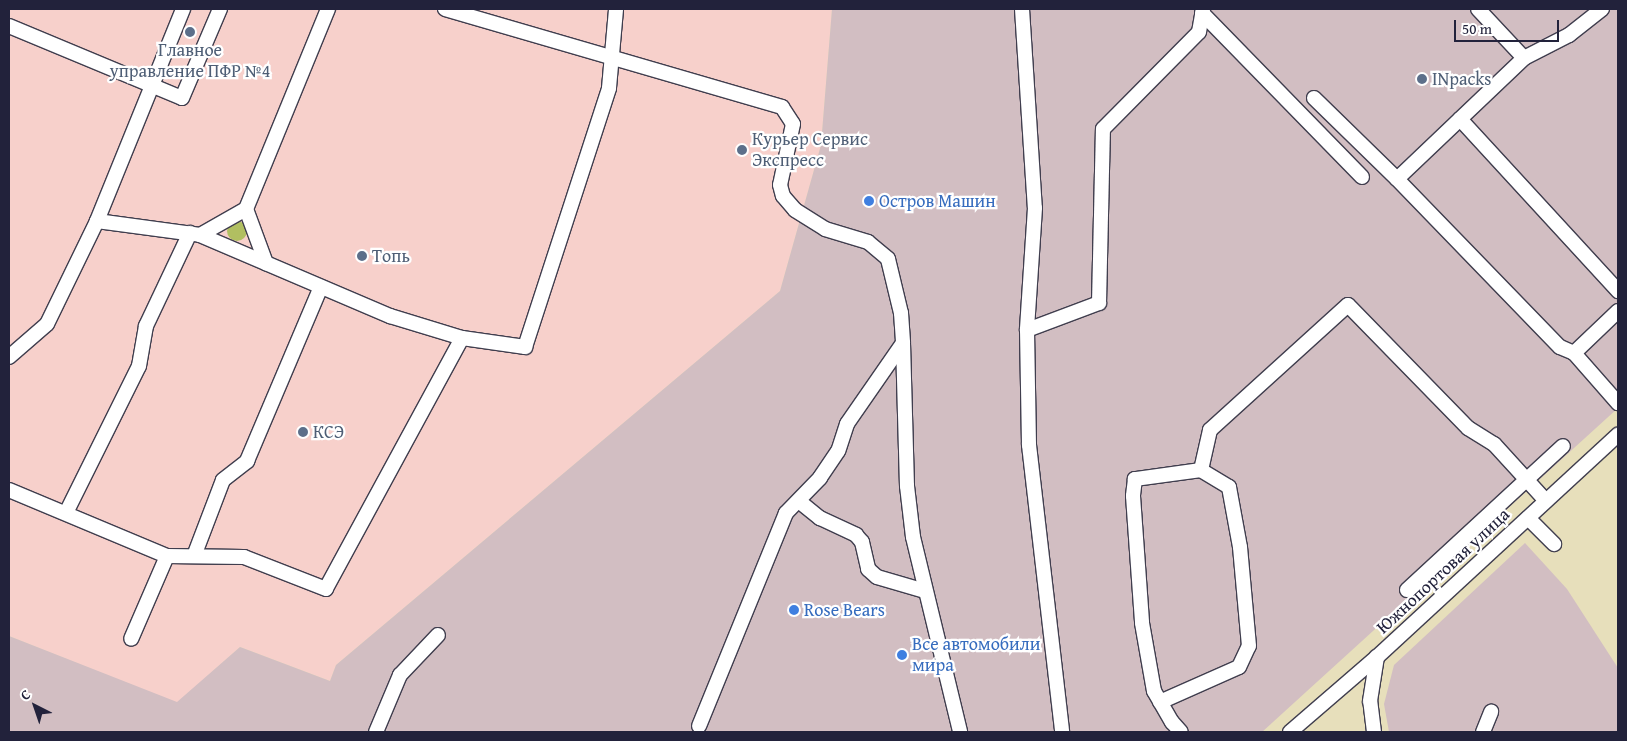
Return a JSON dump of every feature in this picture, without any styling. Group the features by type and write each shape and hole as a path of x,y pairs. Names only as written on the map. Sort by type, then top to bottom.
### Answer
{"street":[{"path":"9,357 47,324 97,221 183,9"},
{"path":"9,26 150,87 182,98 220,9"},
{"path":"66,513 139,366 146,326 195,234 246,209 328,9"},
{"path":"445,9 782,107 793,124 780,185 783,196 795,210 825,229 868,242 888,259 901,313 907,486 913,537 960,732"},
{"path":"97,221 195,234 390,316 462,338 525,347 609,88 610,57 616,9"},
{"path":"1022,9 1035,208 1028,330 1029,445 1062,732"},
{"path":"1478,9 1524,58"},
{"path":"1397,179 1524,58 1569,35 1602,9"},
{"path":"1028,330 1099,302 1103,128 1199,32 1203,11"},
{"path":"1203,11 1362,177"},
{"path":"1314,98 1397,179 1560,348 1574,353 1618,402"},
{"path":"1460,119 1618,291"},
{"path":"246,209 266,263"},
{"path":"194,556 223,480 247,461 321,287"},
{"path":"1202,470 1210,430 1348,306 1468,428 1494,444 1546,502"},
{"path":"1574,353 1618,310"},
{"path":"9,490 167,556 244,557 326,589 462,338"},
{"path":"699,726 786,513 800,502 838,450 847,424 903,343"},
{"name":"Южнопортовая улица","path":"1290,732 1377,657 1618,435"},
{"path":"1408,590 1563,446"},
{"path":"1160,702 1239,667 1250,646 1240,548 1228,487 1202,470 1135,479 1132,496 1142,623 1154,691 1160,702 1181,732"},
{"path":"800,502 820,518 856,535 862,542 868,569 878,577 925,591"},
{"path":"1528,518 1554,544"},
{"path":"131,639 167,556"},
{"path":"376,732 400,675 438,635"},
{"path":"1374,732 1370,701 1377,657"},
{"path":"1483,732 1491,712"}],"shaded area":[{"path":"9,9 832,9 821,145 780,291 336,665 330,681 240,647 177,703 9,636"},
{"path":"832,9 1618,9 1618,408 1262,732 9,732 9,636 177,702 240,647 330,681 336,665 780,291 821,145"},
{"path":"1525,543 1567,589 1618,668 1618,732 1389,732 1384,704 1394,665"}],"green space":[{"path":"233,221 241,221 247,227 247,235 241,241 233,241 227,235 227,227"}],"place":[{"name":"Главное управление ПФР №4","path":"190,32"},
{"name":"INpacks","path":"1422,79"},
{"name":"Курьер Сервис Экспресс","path":"742,150"},
{"name":"Остров Машин","path":"869,201"},
{"name":"Топь","path":"362,256"},
{"name":"КСЭ","path":"303,432"},
{"name":"Rose Bears","path":"794,610"},
{"name":"Все автомобили мира","path":"902,655"}]}
